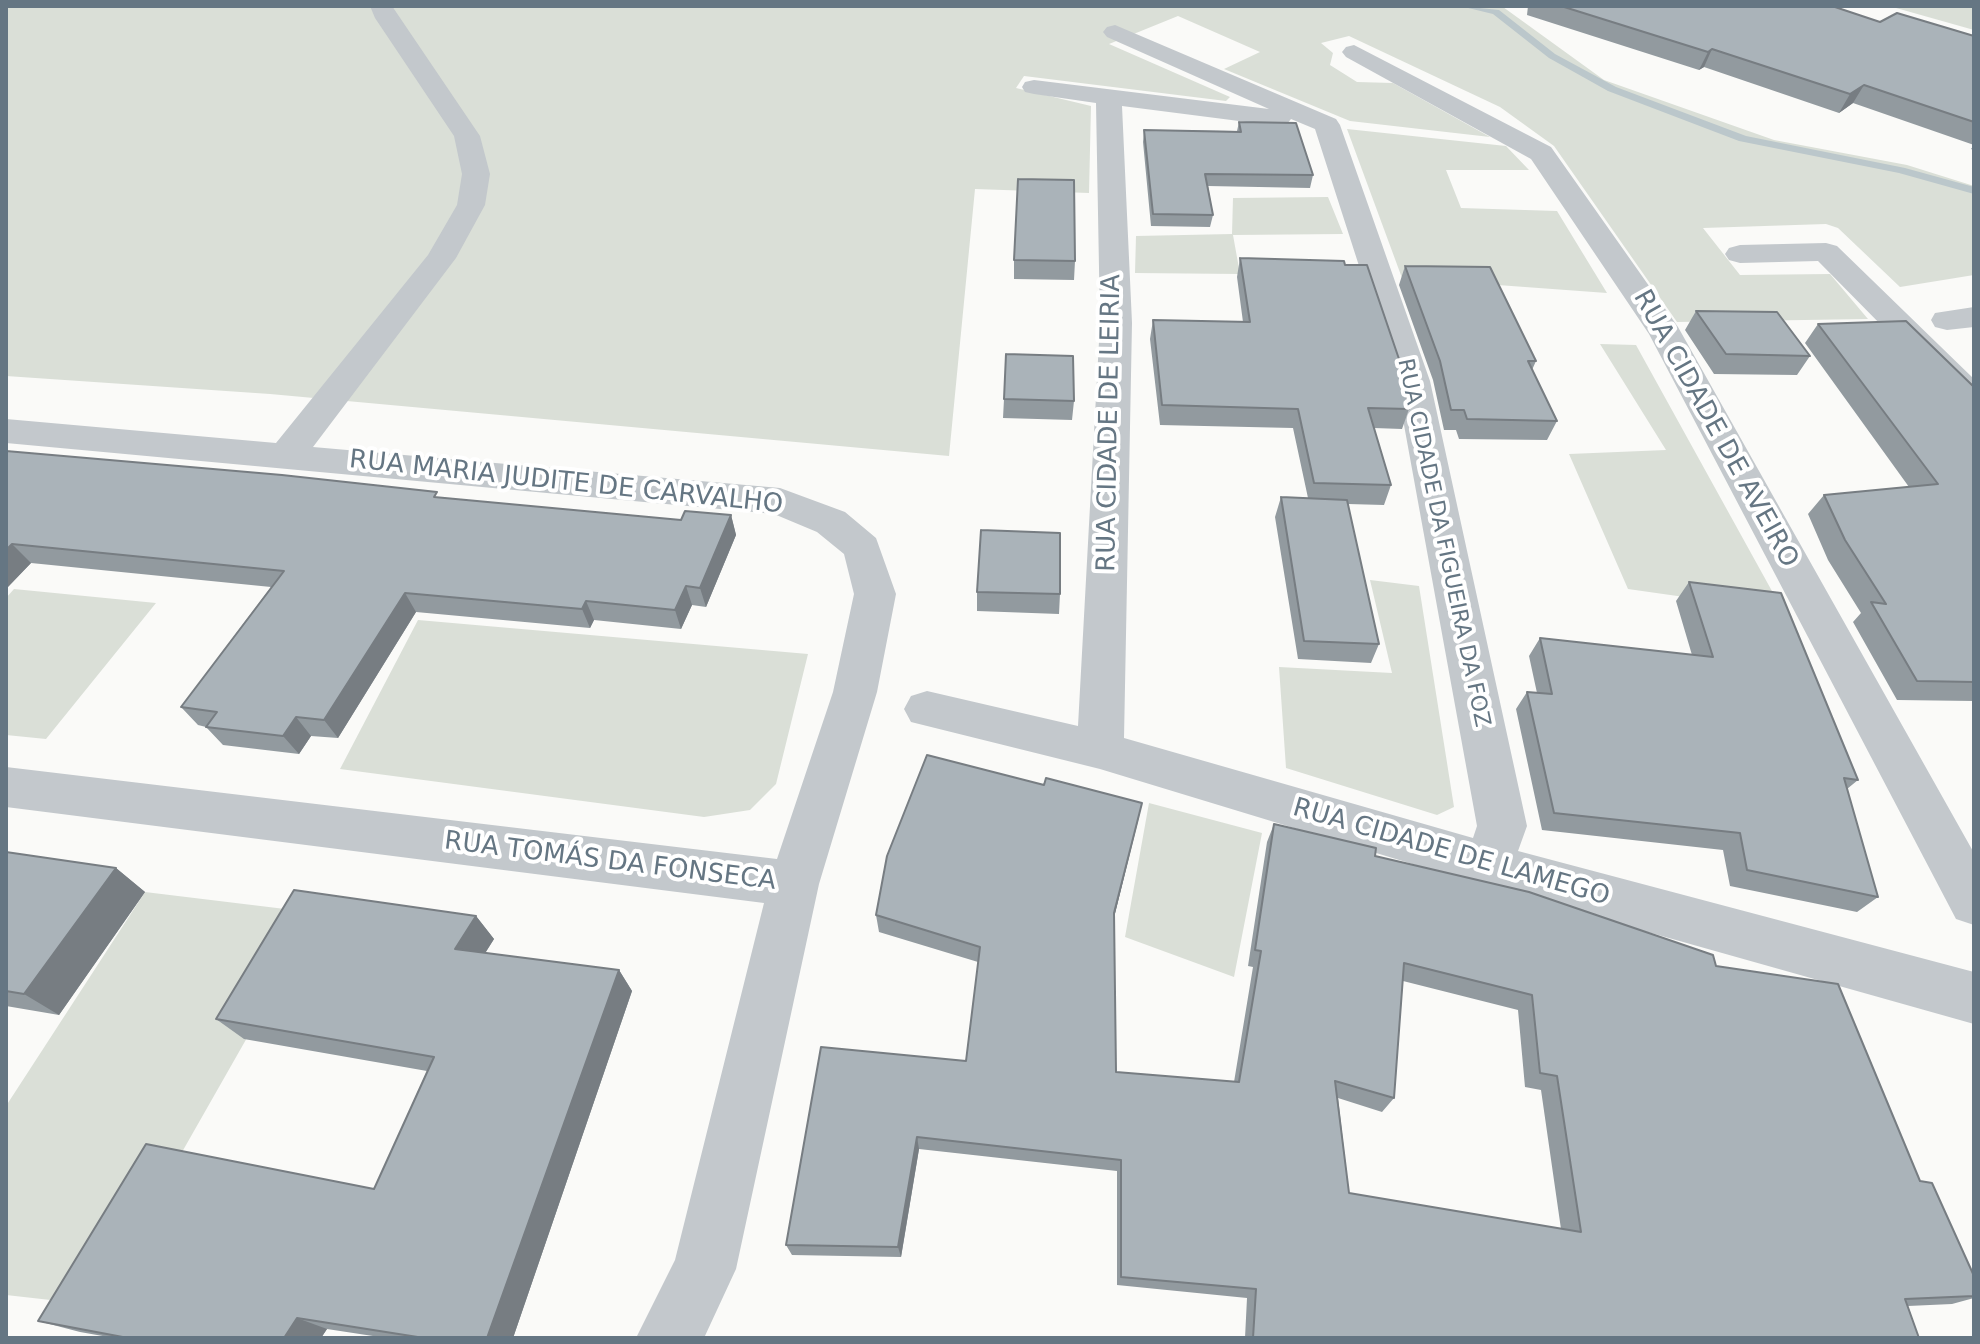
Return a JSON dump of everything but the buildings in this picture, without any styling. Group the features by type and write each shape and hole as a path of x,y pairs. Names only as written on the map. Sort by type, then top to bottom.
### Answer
{"street":[{"path":"287,455 441,258 471,205 476,174 467,136 386,18 381,6"},
{"path":"1115,32 1327,125"},
{"name":"RUA CIDADE DE AVEIRO","path":"1354,52 1496,126 1541,153 1550,164 1666,334 1974,902"},
{"path":"1034,87 1327,125"},
{"name":"RUA CIDADE DE LEIRIA","path":"1100,750 1116,323 1109,96"},
{"name":"RUA CIDADE DA FIGUEIRA DA FOZ","path":"1327,125 1413,381 1502,826 1488,865"},
{"path":"1740,254 1826,252 1974,399"},
{"name":"RUA MARIA JUDITE DE CARVALHO","path":"6,431 780,501 831,522 862,548 875,594 855,692 794,884"},
{"name":"RUA CIDADE DE LAMEGO","path":"927,709 1100,750 1488,865 1974,998"},
{"name":"RUA TOMÁS DA FONSECA","path":"6,787 794,884 704,1269 669,1338"}],"shaded area":[{"path":"6,6 1508,6 1503,7 1604,80 1774,140 1907,165 1974,186 1974,275 1900,287 1838,228 1826,224 1703,228 1740,275 1830,274 1868,319 1677,322 1554,146 1500,107 1349,36 1321,43 1333,53 1330,65 1357,82 1393,83 1490,137 1350,121 1224,69 1260,52 1178,16 1109,44 1230,97 1226,101 1024,76 1016,88 1091,106 1089,193 975,189 949,456 270,394 6,376"},
{"path":"1889,6 1974,6 1974,30"},
{"path":"1347,129 1506,146 1529,170 1446,170 1461,208 1557,211 1607,293 1402,278"},
{"path":"1328,197 1343,234 1233,235 1240,274 1135,273 1136,236 1232,234 1233,198"},
{"path":"1600,344 1636,345 1783,611 1628,589 1569,454 1666,450"},
{"path":"1370,580 1419,586 1454,807 1437,815 1286,768 1279,667 1392,673"},
{"path":"14,589 156,603 46,739 6,735 6,598"},
{"path":"418,620 808,654 776,784 750,810 704,817 340,769"},
{"path":"1149,803 1262,833 1234,977 1125,937"},
{"path":"145,892 318,913 95,1305 6,1295 6,1106"}],"waterway":[{"path":"1465,6 1496,12 1552,56 1612,89 1743,139 1901,170 1974,191"}]}
